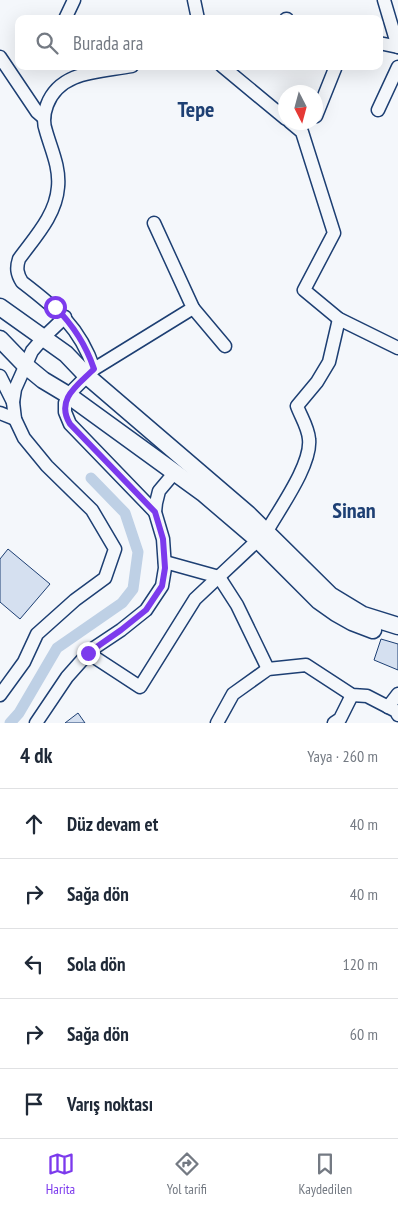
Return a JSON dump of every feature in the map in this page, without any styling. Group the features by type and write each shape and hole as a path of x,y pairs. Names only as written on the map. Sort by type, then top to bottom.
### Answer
{"main road":[{"path":"0,307 90,372 228,496 319,601 336,613 371,630 398,636"},
{"path":"0,339 26,366 43,380 68,395 263,536 340,602 363,615 398,626"}],"street":[{"path":"67,15 74,0"},
{"path":"194,0 197,15"},
{"path":"383,44 398,47 384,0"},
{"path":"0,57 37,112 44,118"},
{"path":"378,110 398,67"},
{"path":"90,70 69,72 50,97 44,118 45,128 58,172 56,198 45,223 19,259 17,271 22,282 55,307 65,318 89,353 90,372"},
{"path":"227,70 278,112"},
{"path":"323,98 334,70"},
{"path":"300,130 302,132 334,233 304,290 339,319 397,344"},
{"path":"302,132 310,130"},
{"path":"154,223 193,308 225,346"},
{"path":"155,512 70,424 65,412 65,403 68,395 90,372 193,308"},
{"path":"0,695 24,662 37,634 105,578 115,549 92,510 47,466 24,438 15,419 13,402 15,389 32,351 65,318"},
{"path":"88,653 140,687 195,599 263,536 306,462 309,446 308,430 297,406 317,382 329,362 339,319"},
{"path":"0,376 13,402"},
{"path":"0,413 15,419"},
{"path":"36,723 67,677 88,653 146,610 162,586 165,562 163,539 155,512 159,490 175,472"},
{"path":"165,562 218,577 237,605 268,669"},
{"path":"217,723 233,694 268,669 306,665 352,695 367,696 393,711 398,694"},
{"path":"334,723 340,719 352,695"}],"building":[{"path":"8,549 50,584 20,619 0,602 0,559"},
{"path":"381,639 398,644 398,670 374,660"},
{"path":"78,713 85,723 65,723"}],"waterway":[{"path":"10,723 19,713 57,648 122,603 133,589 138,552 125,513 91,478"}],"district":[{"name":"Tepe","path":"196,109"},
{"name":"Sinan","path":"354,510"}],"route":[{"path":"55,307 81,340 89,353 94,369 68,395 65,403 67,418 70,424 155,512 163,539 165,568 162,586 146,610 88,653"}]}
